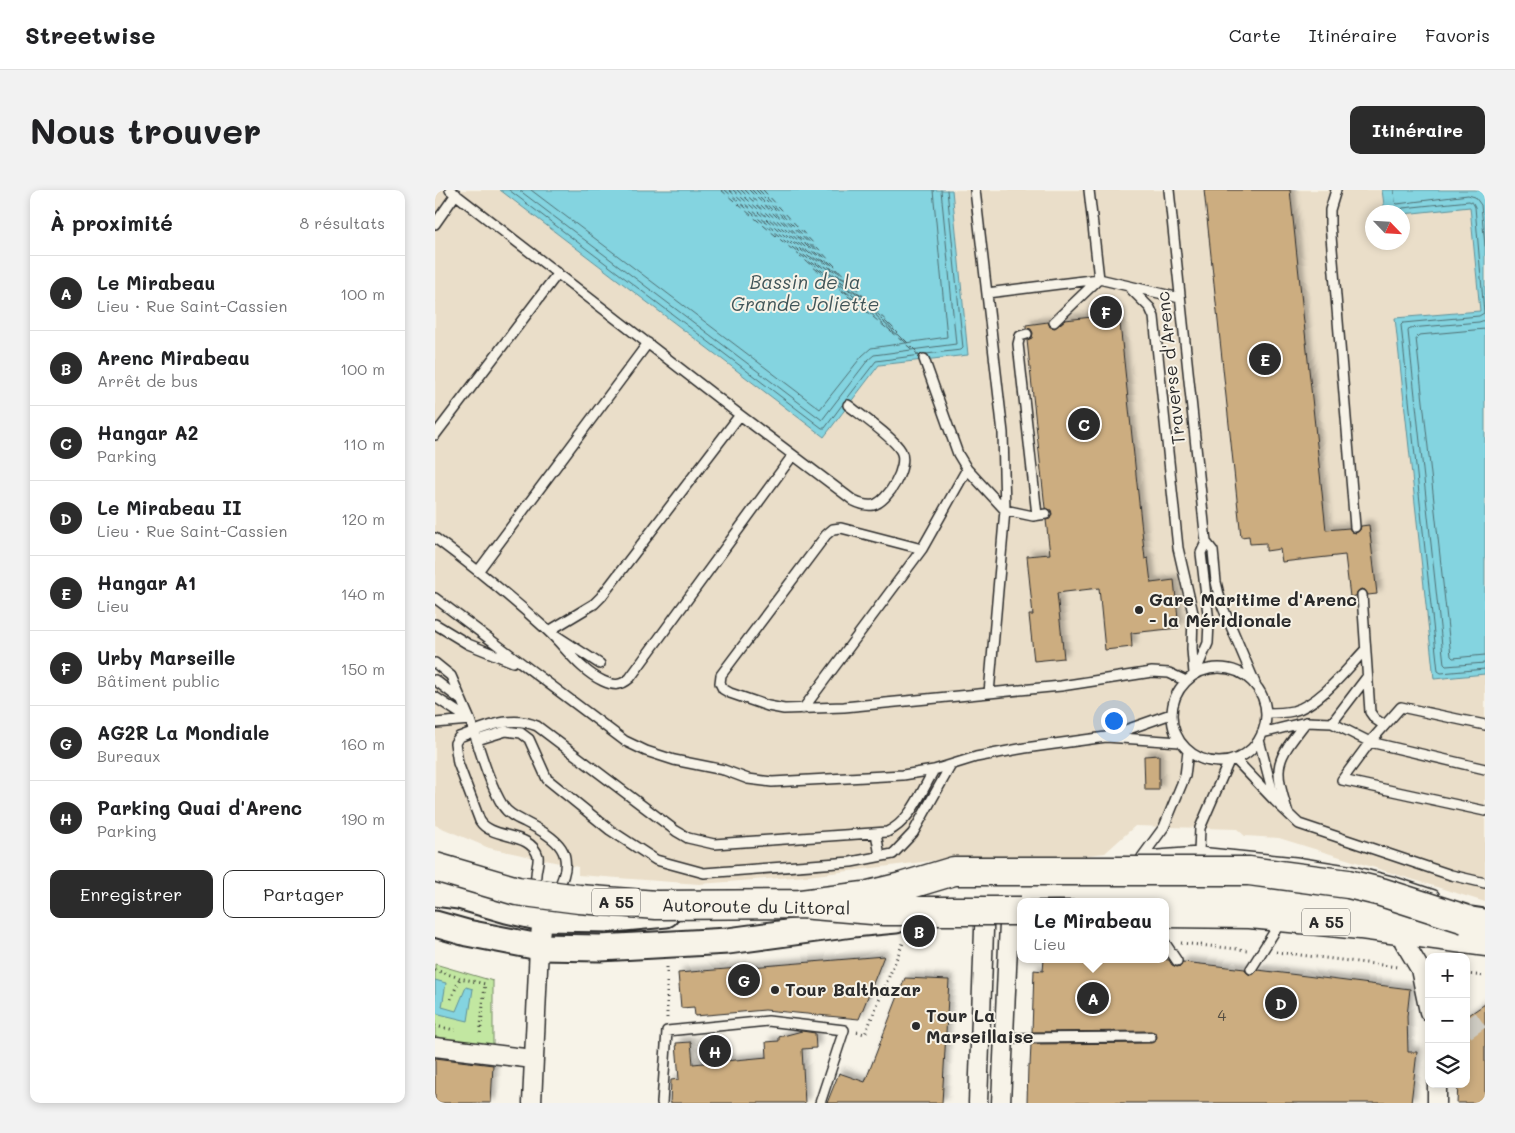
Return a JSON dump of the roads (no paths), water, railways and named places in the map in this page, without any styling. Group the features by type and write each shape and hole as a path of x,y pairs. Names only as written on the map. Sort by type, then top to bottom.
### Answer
{"highway":[{"name":"Autoroute du Littoral","path":"435,867 517,890 579,900 656,905 801,904 884,911 1017,915"},
{"path":"801,904 864,896 954,871 1249,871 1333,881 1364,887 1478,917"},
{"name":"A 55","path":"1169,913 1250,914 1360,925 1485,942"}],"street":[{"path":"435,893 459,896 507,910 544,908 613,919 960,888 1010,886 1175,889 1349,901 1478,917"},
{"path":"1001,1103 1004,1038 1017,915 1010,886"},
{"path":"978,1103 985,888"},
{"path":"532,1103 539,947 544,908"},
{"path":"435,924 467,933 539,947 600,948 728,941 853,924 918,918 1017,915"},
{"path":"1169,935 1278,926 1485,953"},
{"path":"1404,942 1420,969 1426,998"},
{"path":"435,1047 533,1059"},
{"path":"1437,1088 1437,1103"}],"lane":[{"path":"975,190 1003,433 1005,510 989,693"},
{"path":"1089,190 1099,279"},
{"name":"Traverse d'Arenc","path":"1169,190 1206,542 1213,551 1221,603 1257,688"},
{"path":"1336,190 1330,224 1355,527"},
{"path":"435,224 453,192 739,415 854,501 871,505 878,503 894,485 901,474 903,457 894,442 848,405"},
{"path":"435,435 558,273"},
{"path":"987,293 1099,279 1180,298"},
{"path":"1053,322 1099,279"},
{"path":"1128,286 1150,308 1154,317 1178,548 1193,613 1192,649 1195,674"},
{"path":"924,359 958,454 967,469 1005,510 1024,515 1041,515 1018,344 1020,336 1027,334"},
{"path":"479,570 648,343"},
{"path":"549,631 594,604 601,597 739,415"},
{"path":"435,538 479,570 549,631 576,662 594,676 616,685 624,683 636,670 793,455"},
{"path":"803,709 922,549 967,469"},
{"path":"922,549 841,528 833,529 826,535 721,675 720,683 723,690 768,706 784,709 803,709 844,707 1061,686 1152,672 1169,673 1186,681"},
{"name":"Traverse d'Arenc","path":"1195,674 1208,643 1209,622 1201,552 1206,542"},
{"path":"1204,569 1218,593"},
{"path":"1363,595 1370,712 1375,719 1384,725"},
{"path":"435,598 612,732 645,751 674,760 725,770 749,779 772,782 903,775 934,770 976,757 1106,737 1180,742"},
{"path":"435,624 468,644 510,660 536,674"},
{"path":"549,631 600,664"},
{"path":"1266,714 1294,710 1312,702 1337,680 1365,650"},
{"path":"435,663 451,676 504,808 513,816 551,838 559,844 564,852 566,864 563,880 544,908"},
{"path":"1207,669 1229,669 1248,678 1257,688 1262,696 1266,714 1260,737 1249,752 1232,760 1215,762 1201,759 1188,751 1180,742 1173,729 1171,714 1176,696 1186,681 1195,674 1207,669"},
{"path":"1332,723 1367,677"},
{"path":"435,680 462,700"},
{"path":"435,697 470,720"},
{"path":"1485,725 1401,707 1370,742 1342,780 1485,811"},
{"path":"1106,737 1171,714"},
{"path":"435,723 470,720"},
{"path":"475,736 503,722 528,722 537,726 676,831 688,838 714,844 887,832 904,821 934,770"},
{"path":"1260,737 1306,722 1332,723 1370,742 1485,769"},
{"path":"1288,814 1279,785 1279,767 1283,752 1306,722"},
{"path":"544,908 535,876 539,859 533,846 483,826 458,763 455,743 459,737 506,731 517,731 525,735 543,773 552,783 610,830 647,855 668,864 704,873 851,862 893,854 913,833 951,765"},
{"path":"1260,737 1275,801"},
{"path":"1105,887 1144,856 1164,827 1185,776 1188,751"},
{"path":"1232,760 1299,824 1357,845 1485,883"},
{"path":"1199,852 1200,828 1232,760"},
{"path":"876,833 880,856"},
{"path":"1144,856 1199,852 1353,870 1443,898"},
{"path":"1251,969 1278,926"},
{"path":"1169,935 1177,961"},
{"path":"662,1103 667,1031 768,1021 843,1030 820,1103"},
{"path":"1004,1038 1151,1037"}],"water":[{"name":"Bassin de la Grande Joliette","path":"500,190 952,190 968,355 879,365 824,437"},
{"path":"1382,190 1485,190 1485,674 1434,679 1395,318 1480,311 1470,207 1410,213 1410,205 1384,205"},
{"path":"435,980 446,983 442,1007 456,1011 466,987 473,989 468,1021 435,1013"}],"tunnel":[{"path":"1470,1027 1485,1017"}],"place":[{"name":"Urby Marseille","path":"1106,312"},
{"name":"Hangar A1","path":"1265,359"},
{"name":"Hangar A2","path":"1084,424"},
{"name":"Gare Maritime d'Arenc - la Méridionale","path":"1139,610"},
{"name":"Arenc Mirabeau","path":"919,931"},
{"name":"AG2R La Mondiale","path":"744,980"},
{"name":"Tour Balthazar","path":"775,990"},
{"name":"Le Mirabeau","path":"1093,998"},
{"name":"Le Mirabeau II","path":"1281,1003"},
{"name":"Tour La Marseillaise","path":"916,1026"},
{"name":"Parking Quai d'Arenc","path":"715,1051"}]}
